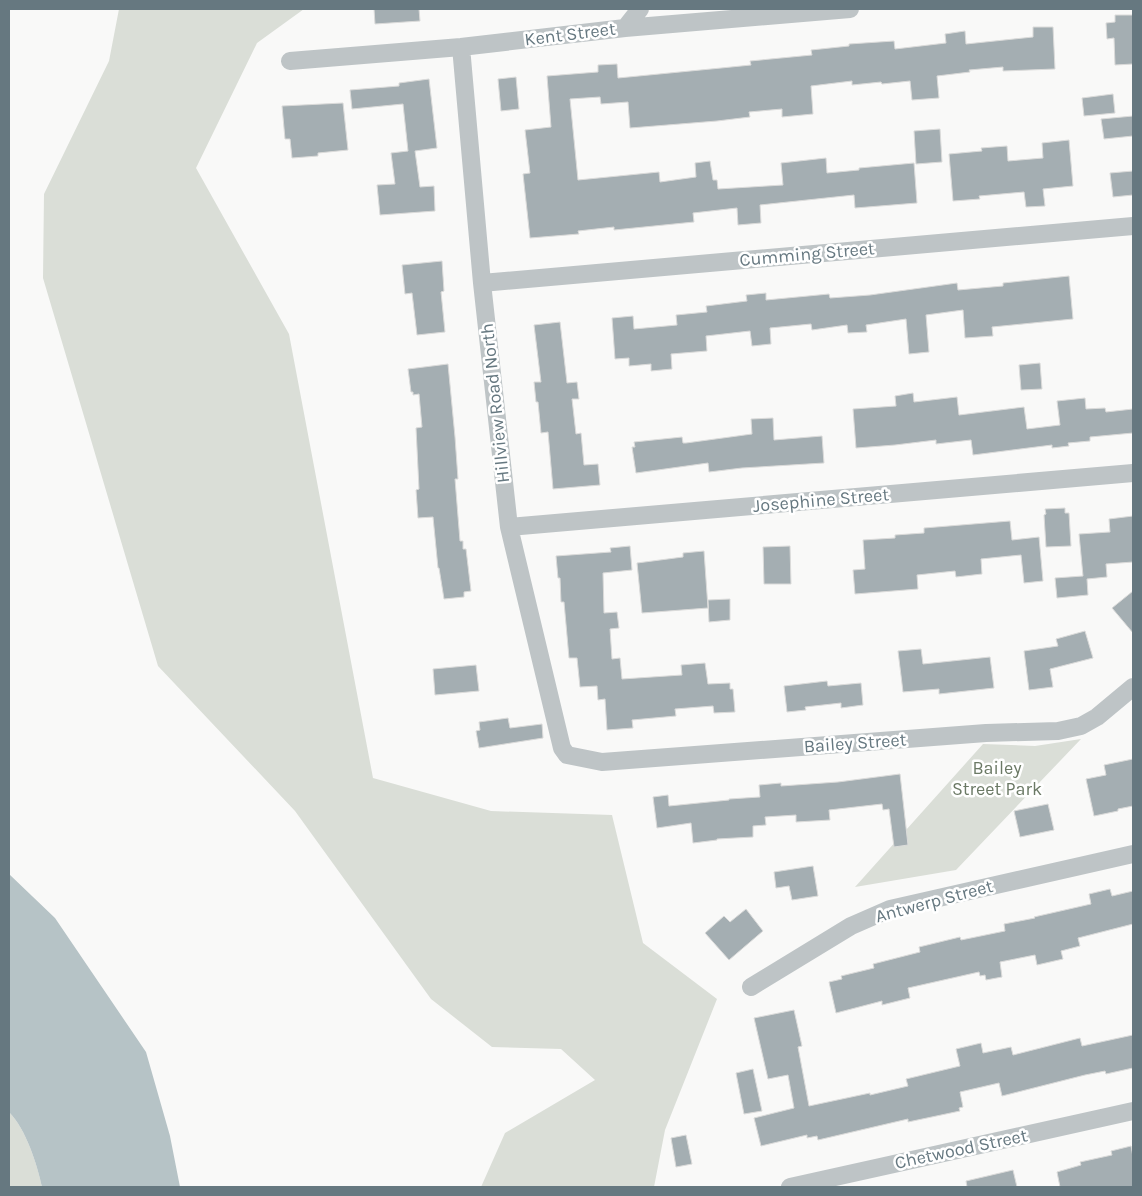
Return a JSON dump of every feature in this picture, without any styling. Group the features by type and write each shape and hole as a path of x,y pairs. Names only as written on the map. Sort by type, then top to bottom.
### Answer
{"street":[{"path":"624,28 640,9"},
{"name":"Kent Street","path":"290,61 461,47 624,28 850,9"},
{"name":"Hillview Road North","path":"461,47 482,282 509,527 562,748 565,752"},
{"name":"Cumming Street","path":"482,282 1133,226"},
{"name":"Josephine Street","path":"509,527 1133,473"},
{"name":"Bailey Street","path":"565,752 567,755 602,762 986,733 1058,731 1081,726 1097,717 1133,687"},
{"name":"Antwerp Street","path":"751,987 851,926 890,909 1133,854"},
{"name":"Chetwood Street","path":"790,1187 1133,1111"}],"green space":[{"path":"119,9 304,9 257,43 196,168 289,334 373,778 491,811 612,815 643,943 717,999 665,1130 654,1187 481,1187 505,1133 595,1080 561,1049 492,1047 431,999 295,811 158,666 43,278 44,194 109,61"},
{"name":"Bailey Street Park","path":"1081,739 956,870 855,887 983,744 1035,746"},
{"path":"9,1112 26,1137 42,1187 9,1187"}],"shaded area":[{"path":"9,874 55,918 146,1052 170,1136 180,1187 42,1187 26,1137 9,1112"}],"building":[{"path":"374,9 419,9 420,21 375,24"},
{"path":"1115,15 1133,15 1133,64 1115,65 1114,38 1107,39 1106,23 1115,22"},
{"path":"1033,27 1053,27 1055,69 1003,71 1003,67 969,70 970,72 937,76 939,98 912,100 910,81 852,85 852,81 811,86 813,114 782,117 782,109 749,112 750,117 630,128 628,102 601,104 600,97 570,99 578,180 659,172 660,182 696,177 695,163 710,161 713,180 717,180 718,189 783,185 781,163 826,158 827,173 914,163 917,203 855,208 854,195 760,205 761,223 738,225 737,208 693,213 694,222 614,230 614,227 578,231 579,234 530,238 523,174 530,173 525,130 551,127 547,76 598,72 598,65 617,64 618,78 751,65 750,61 812,55 811,50 849,46 849,44 894,41 895,49 946,43 945,34 965,31 966,44 1033,37"},
{"path":"516,77 519,109 501,111 498,79"},
{"path":"429,79 437,148 415,151 420,187 434,186 435,211 380,215 377,185 395,184 391,153 408,151 403,104 352,109 350,90 399,86 399,83"},
{"path":"1113,94 1115,113 1084,116 1082,98"},
{"path":"343,103 348,150 318,153 318,156 292,158 290,139 285,139 282,106"},
{"path":"1133,116 1133,136 1104,139 1101,119"},
{"path":"940,129 942,162 916,164 914,131"},
{"path":"1069,140 1073,186 1043,189 1045,206 1026,207 1024,192 979,196 980,199 953,201 949,154 982,151 981,148 1007,146 1008,161 1043,158 1042,143"},
{"path":"1133,171 1133,195 1113,197 1110,173"},
{"path":"442,261 444,291 441,292 445,332 417,335 412,293 405,294 402,265"},
{"path":"1069,276 1073,319 992,327 993,336 965,338 963,310 926,315 929,352 909,354 906,319 866,325 867,332 848,333 847,325 812,330 811,324 770,328 771,344 752,346 750,331 706,336 707,351 671,354 672,369 651,371 651,364 629,366 629,358 615,359 612,318 633,316 634,329 677,325 676,315 707,312 706,306 747,301 746,295 766,293 766,300 829,294 830,298 870,295 957,283 958,290 1003,286 1003,283"},
{"path":"560,322 567,383 577,382 579,399 572,399 576,434 581,433 584,465 598,464 600,485 553,489 548,432 541,433 538,402 536,402 534,382 541,382 534,325"},
{"path":"1040,363 1042,389 1021,390 1019,365"},
{"path":"448,364 458,479 455,479 460,541 463,541 463,549 466,549 471,591 464,592 464,597 444,599 438,568 433,517 418,518 416,490 419,489 416,428 422,427 419,394 413,395 413,392 411,392 408,369"},
{"path":"913,393 914,402 957,397 959,415 1024,407 1027,429 1060,425 1057,401 1085,398 1086,409 1105,408 1106,412 1133,409 1133,433 1090,437 1090,441 1068,443 1069,446 1052,448 1052,445 973,455 971,440 936,444 936,440 856,448 853,409 896,406 895,396"},
{"path":"773,418 774,440 822,436 824,463 709,472 708,463 636,473 632,447 635,447 634,442 682,437 683,443 686,443 752,434 751,419"},
{"path":"1065,508 1065,513 1069,513 1071,546 1046,547 1045,509"},
{"path":"1133,516 1133,562 1106,564 1107,577 1087,579 1088,595 1057,598 1055,578 1083,576 1079,534 1110,532 1109,519"},
{"path":"1010,521 1012,540 1039,537 1043,581 1024,583 1021,555 981,559 982,574 956,577 955,571 917,575 918,589 855,594 853,570 865,569 863,540 895,538 895,535 924,533 924,528"},
{"path":"630,546 632,570 603,573 604,613 617,612 619,628 610,629 612,659 620,658 622,679 682,675 681,665 705,663 708,684 730,683 730,689 733,689 735,712 714,713 713,706 675,709 676,716 632,720 633,728 607,730 605,699 598,700 597,686 580,687 577,658 569,658 564,602 561,602 560,578 558,578 556,556 611,552 610,548"},
{"path":"790,546 791,584 764,584 763,547"},
{"path":"704,551 708,608 642,613 637,563 683,557 683,553"},
{"path":"1133,591 1133,633 1112,608"},
{"path":"730,599 730,620 709,622 708,600"},
{"path":"1085,631 1093,658 1050,669 1053,687 1029,690 1024,651 1058,646 1056,639"},
{"path":"921,649 923,664 990,657 994,688 939,694 939,689 903,692 898,651"},
{"path":"476,665 479,691 435,695 433,669"},
{"path":"827,681 828,686 861,683 863,705 841,708 841,703 805,707 806,710 787,712 784,686"},
{"path":"508,718 510,728 542,724 543,738 479,748 476,731 480,730 479,722"},
{"path":"1133,759 1133,806 1094,816 1086,779 1106,775 1104,765"},
{"path":"900,774 908,845 894,847 889,809 883,810 882,804 829,810 830,820 796,822 796,815 765,817 766,825 753,826 753,837 717,839 693,843 691,823 657,828 653,797 668,795 669,806 760,797 759,785 781,783 781,786 838,782"},
{"path":"1048,804 1054,830 1020,837 1014,811"},
{"path":"813,866 818,896 792,900 789,886 776,888 774,872"},
{"path":"1110,889 1112,896 1133,891 1133,924 1078,938 1080,946 1061,951 1063,959 1037,965 1035,955 1000,962 1002,977 986,980 985,975 980,976 979,972 908,988 910,998 882,1005 882,1001 836,1013 829,982 842,979 841,976 874,968 873,964 920,952 919,947 960,937 961,940 1005,931 1004,924 1091,904 1089,894"},
{"path":"746,909 763,931 729,960 705,933 724,916 730,922"},
{"path":"794,1010 802,1046 798,1047 809,1106 908,1086 906,1079 960,1066 956,1049 981,1043 983,1053 1011,1047 1013,1055 1080,1038 1082,1046 1133,1035 1133,1068 1106,1074 1105,1071 1085,1075 1002,1096 999,1083 960,1092 963,1107 959,1108 960,1111 908,1122 908,1119 818,1140 817,1136 807,1138 807,1135 761,1146 754,1118 794,1108 788,1075 768,1079 754,1018"},
{"path":"753,1069 762,1111 744,1114 736,1073"},
{"path":"686,1135 692,1164 676,1167 671,1138"},
{"path":"1131,1146 1133,1187 1060,1187 1057,1172 1081,1165 1080,1162 1112,1155 1111,1151"},
{"path":"1013,1170 1017,1187 967,1187 966,1181"}]}
